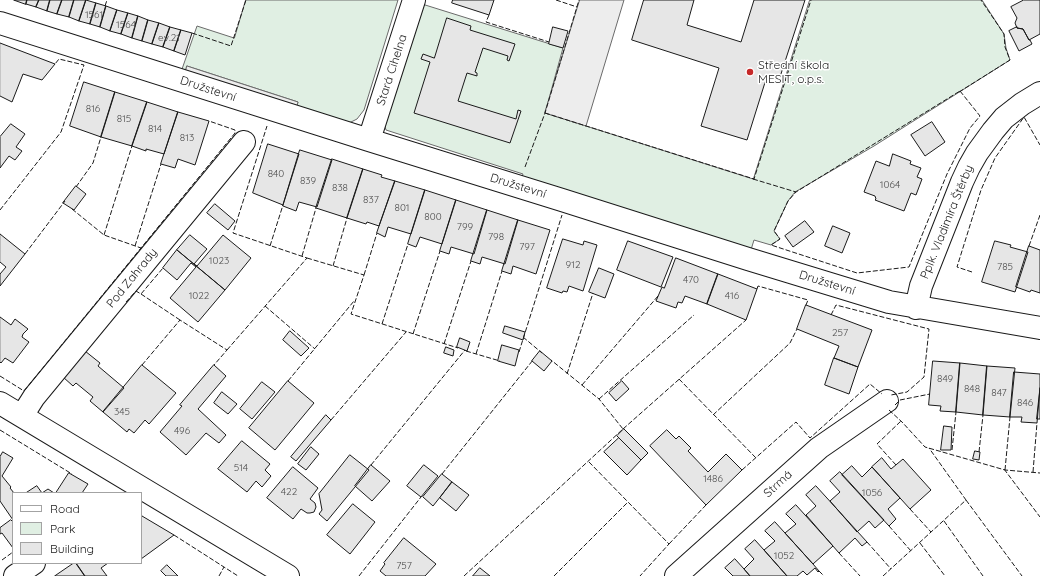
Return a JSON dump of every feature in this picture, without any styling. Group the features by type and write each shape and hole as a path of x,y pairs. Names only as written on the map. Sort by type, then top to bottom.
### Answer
{"street":[{"name":"Stará Cihelna","path":"369,140 414,0"},
{"name":"Družstevní","path":"0,23 770,266 889,302 916,308 1040,328"},
{"name":"Pplk. Vladimíra Štěrby","path":"916,308 921,286 962,182 977,153 1004,118 1022,104 1040,93"},
{"name":"Pod Zahrady","path":"22,416 34,397 244,142"},
{"name":"Strmá","path":"676,576 818,448 886,401"},
{"path":"0,403 133,489"},
{"path":"142,494 288,576"},
{"path":"15,576 33,564"}],"green space":[{"path":"246,0 398,0 364,110 357,119 345,125 296,109 298,102 187,66 185,74 181,72 197,26 234,38"},
{"path":"810,0 982,0 1004,34 1010,60 874,146 795,192 788,201 774,231 780,239 771,245 754,240 750,253 520,182 523,174 386,130 383,120 422,4 563,48 545,113 753,179"}],"shaded area":[{"path":"580,0 624,0 586,126 545,113"},
{"path":"187,66 298,102 296,109 185,74"}],"building":[{"path":"14,0 27,0 26,4"},
{"path":"27,0 39,0 36,7 26,4"},
{"path":"39,0 50,0 47,11 36,7"},
{"path":"50,0 62,0 57,14 47,11"},
{"path":"62,0 74,0 69,17 57,14"},
{"path":"74,0 86,0 79,21 69,17"},
{"path":"86,0 96,3 90,24 79,21"},
{"path":"453,0 494,0 489,15 452,3"},
{"name":"Střední škola MESIT, o.p.s.","path":"644,0 694,0 687,25 741,42 754,0 805,0 779,80 767,76 747,140 701,126 719,68 632,40"},
{"path":"1024,0 1040,0 1040,34 1029,40 1023,29 1017,28 1015,23 1017,18 1011,7"},
{"path":"96,3 106,6 100,27 90,24"},
{"path":"106,6 117,10 110,31 100,27"},
{"path":"117,10 128,13 121,34 110,31"},
{"path":"128,13 138,16 132,38 121,34"},
{"path":"138,16 148,20 142,41 132,38"},
{"path":"447,18 471,26 470,30 515,44 509,61 507,60 508,56 483,48 475,72 477,73 477,76 467,73 458,101 516,119 518,110 521,111 510,143 414,113 430,62 421,59 423,54 434,58"},
{"path":"148,20 159,23 152,44 142,41"},
{"path":"159,23 170,27 163,47 152,44"},
{"path":"170,27 181,30 174,51 163,47"},
{"path":"553,27 568,31 563,48 549,44"},
{"path":"1017,27 1023,29 1032,44 1019,51 1009,31"},
{"path":"181,30 192,33 185,55 174,51"},
{"path":"0,43 55,64 42,80 23,74 12,102 0,96"},
{"path":"84,82 115,92 101,137 70,126"},
{"path":"115,92 147,102 132,146 101,137"},
{"path":"147,102 178,112 164,154 146,149 146,151 132,146"},
{"path":"178,112 209,121 195,165 178,159 175,168 161,164"},
{"path":"932,122 945,142 925,156 911,135"},
{"path":"11,124 25,134 16,147 22,151 15,160 9,156 0,168 0,137"},
{"path":"268,144 299,154 283,205 253,193"},
{"path":"300,150 332,160 317,207 299,202 296,211 283,206"},
{"path":"893,154 911,161 910,164 921,168 917,177 922,179 916,195 911,193 904,211 875,200 875,196 864,192 876,161 889,166"},
{"path":"332,159 363,169 347,218 316,208"},
{"path":"363,169 395,181 379,226 367,222 366,224 347,218"},
{"path":"395,181 425,190 411,234 388,227 385,237 377,233"},
{"path":"76,186 86,194 74,210 63,203"},
{"path":"425,190 456,200 442,244 420,237 416,247 408,244"},
{"path":"456,200 487,210 474,254 451,247 449,254 440,251"},
{"path":"215,204 235,221 228,230 207,213"},
{"path":"487,210 518,220 505,264 482,257 480,264 471,261"},
{"path":"518,220 550,230 536,274 513,266 511,274 502,271"},
{"path":"805,221 814,232 793,247 785,236"},
{"path":"833,226 850,233 842,253 825,246"},
{"path":"0,234 25,254 0,286 0,274 6,267 0,262"},
{"path":"190,235 207,249 194,264 197,266 223,235 251,258 225,290 177,250"},
{"path":"563,239 583,245 584,241 597,245 583,291 569,286 567,292 563,291 562,293 547,288"},
{"path":"628,241 673,257 661,287 617,270"},
{"path":"995,241 1011,245 1010,247 1028,252 1015,292 982,282"},
{"path":"1029,246 1040,250 1040,293 1031,290 1030,292 1016,287"},
{"path":"177,250 225,290 198,322 170,298 196,267 191,263 177,280 163,268"},
{"path":"676,258 718,274 707,304 685,296 682,303 678,302 676,308 656,301 662,287 664,288"},
{"path":"599,268 614,274 605,298 589,292"},
{"path":"718,274 757,289 746,320 707,304"},
{"path":"806,305 872,330 858,367 834,358 839,346 797,329"},
{"path":"0,317 11,325 15,319 28,329 22,337 29,342 13,363 5,358 1,363 0,362"},
{"path":"505,326 525,332 523,340 503,333"},
{"path":"290,331 309,348 301,356 283,340"},
{"path":"460,338 470,342 467,351 457,347"},
{"path":"502,345 519,350 515,366 498,361"},
{"path":"446,347 454,350 453,356 444,353"},
{"path":"85,351 100,363 98,366 124,388 103,412 90,401 93,397 76,383 73,386 63,377"},
{"path":"540,351 552,361 544,371 532,361"},
{"path":"834,358 858,367 849,394 825,385"},
{"path":"933,361 960,363 956,412 940,411 941,406 929,405"},
{"path":"960,363 987,366 983,415 956,412"},
{"path":"142,365 176,393 149,424 145,420 134,433 129,429 127,432 103,412"},
{"path":"214,365 226,376 198,409 226,435 219,443 206,433 186,455 160,432 182,406 180,405"},
{"path":"987,366 1015,368 1010,417 983,415"},
{"path":"1014,372 1040,374 1037,423 1021,422 1022,417 1010,417"},
{"path":"288,381 314,403 275,450 249,428"},
{"path":"622,381 629,389 616,401 609,393"},
{"path":"262,382 275,392 252,419 240,409"},
{"path":"1040,388 1040,419 1037,419"},
{"path":"222,392 237,404 228,414 214,403"},
{"path":"326,415 331,420 296,461 291,457"},
{"path":"944,426 952,427 951,450 941,450"},
{"path":"624,429 648,453 641,460 617,436"},
{"path":"667,430 676,439 679,436 691,448 688,451 708,472 726,454 742,470 706,505 650,446"},
{"path":"619,438 641,460 627,475 604,452"},
{"path":"242,441 270,464 265,470 271,476 262,487 256,481 247,492 218,469"},
{"path":"311,447 319,454 306,470 298,464"},
{"path":"975,451 980,452 979,460 973,459"},
{"path":"3,452 13,458 2,476 13,492 12,519 0,501 0,457"},
{"path":"350,455 369,470 327,521 319,514 322,510 319,494"},
{"path":"882,458 891,469 903,459 931,490 910,509 872,467"},
{"path":"371,465 390,481 372,501 355,486"},
{"path":"424,465 438,476 421,497 407,486"},
{"path":"852,466 862,477 872,467 900,498 888,509 896,519 889,526 842,475"},
{"path":"293,467 318,488 310,499 315,503 316,507 314,512 307,513 301,509 293,519 267,498"},
{"path":"840,472 884,520 875,528 869,521 857,532 830,501 840,492 830,481"},
{"path":"69,473 88,484 83,492 57,492"},
{"path":"442,474 452,482 433,506 423,497"},
{"path":"452,482 469,495 456,511 440,498"},
{"path":"37,486 41,492 28,492"},
{"path":"816,486 867,542 862,546 855,538 839,553 806,515 816,506 806,495"},
{"path":"48,489 52,492 44,492"},
{"path":"353,504 375,522 350,554 327,535"},
{"path":"796,505 833,546 813,564 785,533 796,524 786,514"},
{"path":"142,516 174,535 142,558"},
{"path":"11,520 12,521 12,547 2,533 0,534 0,528"},
{"path":"775,522 813,564 819,571 818,572 815,568 807,575 803,571 797,576 787,576 764,550 775,541 765,531"},
{"path":"404,538 436,564 425,576 386,576 380,571 385,564 384,563"},
{"path":"755,540 787,576 750,576 744,569 754,559 745,549"},
{"path":"735,559 750,576 733,576 725,568"},
{"path":"73,564 77,564 85,576 55,576"},
{"path":"77,564 107,564 101,568 107,576 85,576"},
{"path":"167,565 178,576 166,576 161,571"},
{"path":"480,568 490,576 473,576"}],"fence":[{"path":"105,6 107,0"},
{"path":"192,33 231,46 246,0"},
{"path":"556,0 577,7"},
{"path":"525,167 545,113 579,0"},
{"path":"545,113 754,179 811,0"},
{"path":"959,92 1010,60 1005,47 1004,34 981,0"},
{"path":"489,15 486,22 549,42"},
{"path":"0,210 61,132 84,65 59,59 55,64"},
{"path":"960,91 980,116 970,128 947,174 909,267 857,273 771,245 780,239 774,231 788,201 796,192 960,91"},
{"path":"972,272 957,267 981,190 995,158 1024,117 1040,145"},
{"path":"0,376 24,391 235,133 235,130 209,121"},
{"path":"227,350 307,258 233,233 267,126"},
{"path":"76,187 93,163 101,137"},
{"path":"104,235 132,146"},
{"path":"135,246 161,164"},
{"path":"753,179 796,192"},
{"path":"25,254 65,201"},
{"path":"270,246 283,205"},
{"path":"302,256 316,208"},
{"path":"72,209 104,235 141,248"},
{"path":"519,352 562,215"},
{"path":"1029,246 1040,215"},
{"path":"333,266 347,218"},
{"path":"364,275 377,233"},
{"path":"382,324 408,244"},
{"path":"413,334 440,251"},
{"path":"307,258 364,275 351,314 458,348"},
{"path":"444,344 471,261"},
{"path":"126,302 136,291 141,294 163,268"},
{"path":"476,354 502,271"},
{"path":"757,289 758,286 808,300 806,305"},
{"path":"567,374 593,293"},
{"path":"141,294 180,320"},
{"path":"582,385 658,296"},
{"path":"288,381 354,301"},
{"path":"831,315 836,305 929,329 924,377 907,392 891,395"},
{"path":"265,306 315,349"},
{"path":"599,399 694,315"},
{"path":"142,365 180,320 227,350 214,365"},
{"path":"623,429 746,320"},
{"path":"713,415 790,343 797,329"},
{"path":"331,420 406,332"},
{"path":"523,337 542,353"},
{"path":"371,465 465,350"},
{"path":"466,351 500,361"},
{"path":"442,474 533,360"},
{"path":"464,576 623,429 599,399 551,360"},
{"path":"679,379 756,458"},
{"path":"742,470 796,422 810,438 870,384 882,394"},
{"path":"895,405 900,400 930,394"},
{"path":"889,410 925,447 1005,470 1040,473"},
{"path":"952,450 956,412"},
{"path":"979,452 983,415"},
{"path":"1005,470 1010,417"},
{"path":"896,465 877,444 901,421"},
{"path":"1033,472 1037,423"},
{"path":"0,430 72,474"},
{"path":"883,576 966,500 929,448"},
{"path":"589,462 628,502"},
{"path":"1004,469 1040,517"},
{"path":"359,576 421,497"},
{"path":"966,500 1022,576"},
{"path":"554,576 628,502 669,544 640,576"},
{"path":"669,544 706,505"},
{"path":"910,509 931,532"},
{"path":"944,521 983,576"},
{"path":"889,526 911,551"},
{"path":"174,535 238,576"},
{"path":"867,542 891,569"},
{"path":"920,543 945,576"},
{"path":"2,560 12,553"},
{"path":"839,553 860,576"},
{"path":"219,576 224,567"},
{"path":"819,571 824,576"}],"place":[{"name":"Střední škola MESIT, o.p.s.","path":"750,72"}]}
